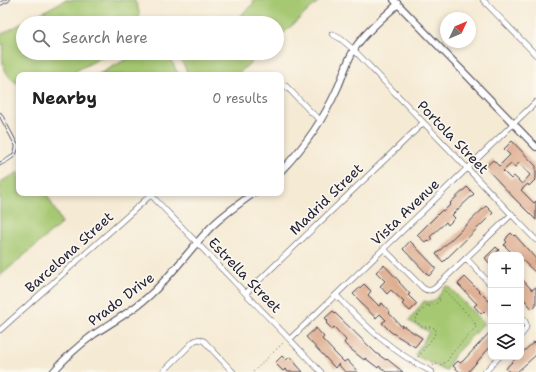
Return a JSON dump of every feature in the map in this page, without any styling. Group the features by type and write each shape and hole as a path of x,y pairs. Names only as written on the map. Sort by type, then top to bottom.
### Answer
{"street":[{"path":"483,0 536,55"},
{"path":"488,5 493,0"},
{"path":"284,168 310,138 330,105 354,50 363,37 398,1 536,147"},
{"name":"Portola Street","path":"332,34 342,39 354,50 536,240"},
{"path":"284,85 321,120"},
{"name":"Vista Avenue","path":"290,339 536,102"},
{"name":"Madrid Street","path":"246,293 423,123"},
{"name":"Barcelona Street","path":"0,330 150,196"},
{"name":"Estrella Street","path":"154,196 321,372"},
{"name":"Prado Drive","path":"53,372 75,349 149,296 177,268 212,226 250,196"},
{"path":"384,248 425,290 429,290 435,288 512,214"},
{"path":"466,258 488,282"},
{"path":"336,295 369,329 383,341 407,358 432,372"},
{"path":"524,320 527,326 524,332"},
{"path":"163,372 194,341 199,339 204,341 233,372"},
{"path":"485,372 496,360"}],"lane":[{"path":"0,4 8,0"},
{"path":"0,114 16,144"},
{"path":"0,164 13,156 16,152"}],"path":[{"path":"434,365 441,365 448,361 453,352 476,327 474,321 443,289"},
{"path":"426,306 437,304 441,299 438,298"},
{"path":"418,357 434,336 436,331 434,327 423,327 414,321 428,302"},
{"path":"253,372 285,342"}],"green space":[{"path":"65,0 134,0 139,11 139,16 35,16"},
{"path":"320,0 284,33 284,16 240,16 254,3 252,1"},
{"path":"16,26 16,60 97,60 74,72 16,72 16,82 9,77 4,67 2,56 4,44 0,44 0,35"},
{"path":"125,60 171,60 177,72 103,72"},
{"path":"181,60 253,60 240,72 187,72"},
{"path":"16,174 16,196 48,196 62,223 0,276 0,182"},
{"path":"447,285 484,323 455,354 446,371 415,355 429,332 409,321 424,301 428,302 435,300"}],"building":[{"path":"512,141 536,166 536,179 529,186 528,184 521,190 534,203 536,201 536,220 485,167 493,160 499,166 510,155 504,149","holes":["519,163 530,175 522,184 514,176 511,179 503,171 511,164 515,167"]},
{"path":"467,187 474,194 452,215 455,218 448,225 446,222 430,237 432,239 429,242 427,240 425,242 417,235 442,210 444,211 451,204 450,203"},
{"path":"486,206 493,213 443,262 436,254"},
{"path":"511,233 514,236 515,235 536,259 536,273 524,262 524,252 511,252 504,245 507,242 505,240"},
{"path":"410,241 436,268 429,276 403,249"},
{"path":"496,247 499,250 497,252 491,252"},
{"path":"384,265 400,282 410,294 408,295 417,304 410,311 402,304 404,302 391,290 387,294 380,286 385,281 376,272"},
{"path":"465,277 488,300 488,315 484,311 481,314 474,306 477,304 458,284"},
{"path":"524,281 532,290 536,287 536,305 532,309 524,299"},
{"path":"364,284 371,291 368,295 379,306 382,303 402,327 402,325 422,338 415,347 391,332 382,323 386,320 380,314 376,318 361,304 362,303 353,294"},
{"path":"333,311 376,353 386,360 387,359 403,372 386,372 365,358 364,360 348,347 344,343 346,340 334,327 332,329 326,323 328,321 325,318"},
{"path":"316,328 324,337 322,339 334,352 344,362 347,360 358,372 345,372 338,364 335,368 306,337"},
{"path":"488,334 488,349 468,372 460,372 453,366 458,361 460,363"},
{"path":"534,342 536,344 536,355 517,372 510,372 506,369 514,360 524,360 524,351"},
{"path":"282,356 286,360 290,357 303,372 288,372 285,369 283,371 275,363"}]}
